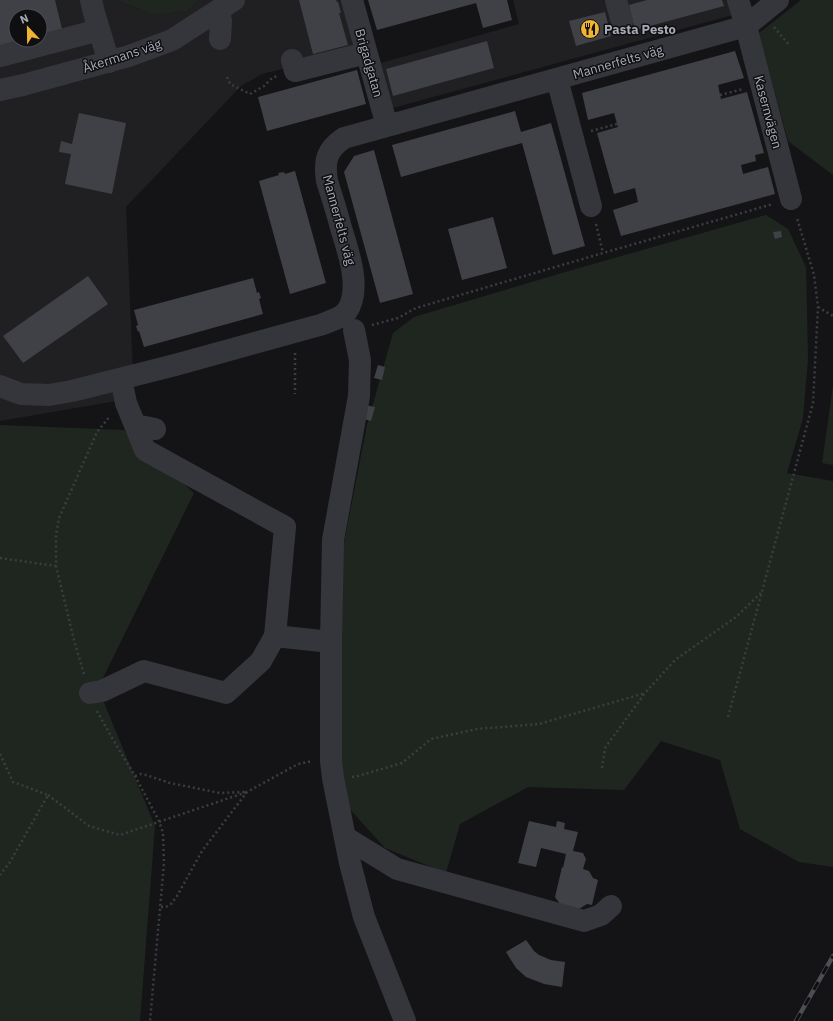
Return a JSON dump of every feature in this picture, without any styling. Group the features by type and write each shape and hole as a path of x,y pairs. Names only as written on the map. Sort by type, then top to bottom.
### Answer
{"street":[{"path":"91,0 108,62"},
{"name":"Brigadgatan","path":"352,0 387,126"},
{"path":"616,0 622,22"},
{"path":"738,0 746,26 778,0"},
{"path":"220,40 221,21 226,5"},
{"name":"Åkermans väg","path":"0,90 23,86 129,56 172,40 226,5"},
{"name":"Mannerfelts väg","path":"0,386 21,394 49,395 72,391 295,332 334,320 347,312 353,298 354,280 352,262 327,181 327,156 331,149 344,138 746,26"},
{"name":"Kasernvägen","path":"746,26 791,199"},
{"path":"0,56 99,30"},
{"path":"292,60 295,71 366,53"},
{"name":"Mannerfelts väg","path":"556,79 591,206"},
{"path":"354,330 360,360 359,396 333,540 331,642 332,770 350,863 364,917 405,1021"},
{"path":"90,693 102,691 144,672 226,693 262,661 275,636 285,527 145,450 145,426 126,403 121,379"},
{"path":"275,636 331,642"},
{"path":"345,837 397,869 584,921 601,915 611,906"}],"path":[{"path":"227,77 230,84 250,94 264,86"},
{"path":"720,95 741,90"},
{"path":"598,129 617,124"},
{"path":"354,330 398,318 416,308 791,199 814,275 818,307 813,403 728,717"},
{"path":"591,206 603,253"},
{"path":"818,307 833,316"},
{"path":"295,332 295,394"},
{"path":"97,432 58,518 56,535 56,566 72,633 90,693 98,713 160,821 163,833 164,863 161,907 150,1021"},
{"path":"0,558 56,566"},
{"path":"602,768 605,748 645,693 675,660 736,617 762,592"},
{"path":"0,754 13,782 48,795 89,826 120,835 247,792 298,764 309,761 332,770 358,776 402,763 431,739 477,729 539,724 645,693"},
{"path":"135,776 141,774 170,783 220,793 247,792"},
{"path":"161,907 166,907 171,904 177,896 202,851 247,792"},
{"path":"0,875 10,862 48,795"}],"shaded area":[{"path":"0,0 116,0 155,15 187,11 200,0 347,0 361,49 262,74 241,86 126,207 134,398 0,421"},
{"path":"116,0 200,0 187,11 155,15"},
{"path":"513,0 737,0 740,13 393,108 381,63 519,24"},
{"path":"801,0 833,0 833,175 788,141 759,33"},
{"path":"766,215 788,229 806,267 808,359 803,418 787,473 833,481 833,867 799,862 740,829 720,760 661,741 624,790 528,787 460,824 446,873 385,848 346,805 337,756 342,553 367,425 393,333 414,317"},
{"path":"833,386 833,465 822,463"},
{"path":"0,425 124,430 194,493 98,688 155,826 140,1021 0,1021"}],"building":[{"path":"0,0 55,0 63,33 48,37 48,8 8,8 8,47 0,49"},
{"path":"299,0 336,0 341,13 339,13 348,45 313,54"},
{"path":"368,0 507,0 512,20 483,28 476,3 377,30"},
{"path":"647,0 722,0 724,6 635,30 629,5"},
{"name":"Pasta Pesto","path":"605,12 611,36 576,46 569,21"},
{"path":"487,41 494,68 393,96 386,69"},
{"path":"735,51 744,78 718,85 721,99 747,92 764,153 755,155 756,161 741,165 743,174 768,167 775,194 621,236 613,210 638,202 635,188 614,194 597,133 618,127 614,113 588,120 582,93"},
{"path":"357,70 366,104 267,131 258,97"},
{"path":"515,111 521,132 551,123 585,246 553,255 522,143 401,177 392,145"},
{"path":"79,113 126,123 112,194 65,184 71,154 59,152 61,141 72,144"},
{"path":"374,150 413,294 380,303 344,172 354,156"},
{"path":"295,171 326,283 290,294 259,181 279,175 278,173 284,172 285,174"},
{"path":"493,217 507,268 462,280 448,229"},
{"path":"781,231 782,237 775,239 773,232"},
{"path":"88,276 108,304 23,363 3,336"},
{"path":"253,278 257,293 259,292 261,298 259,299 263,314 144,347 136,326 138,325 134,310"},
{"path":"378,365 385,367 382,380 374,378"},
{"path":"365,405 375,407 371,421 361,418"},
{"path":"529,821 556,827 557,821 565,823 564,829 578,832 573,851 583,853 586,859 583,869 589,871 593,878 598,880 592,905 587,904 579,909 560,904 555,897 566,854 541,848 536,867 518,863"},
{"path":"526,940 539,955 551,960 565,962 562,987 544,984 526,977 516,968 506,952"}],"railway":[{"path":"796,1021 833,956"}],"place":[{"name":"Pasta Pesto","path":"590,29"}]}
